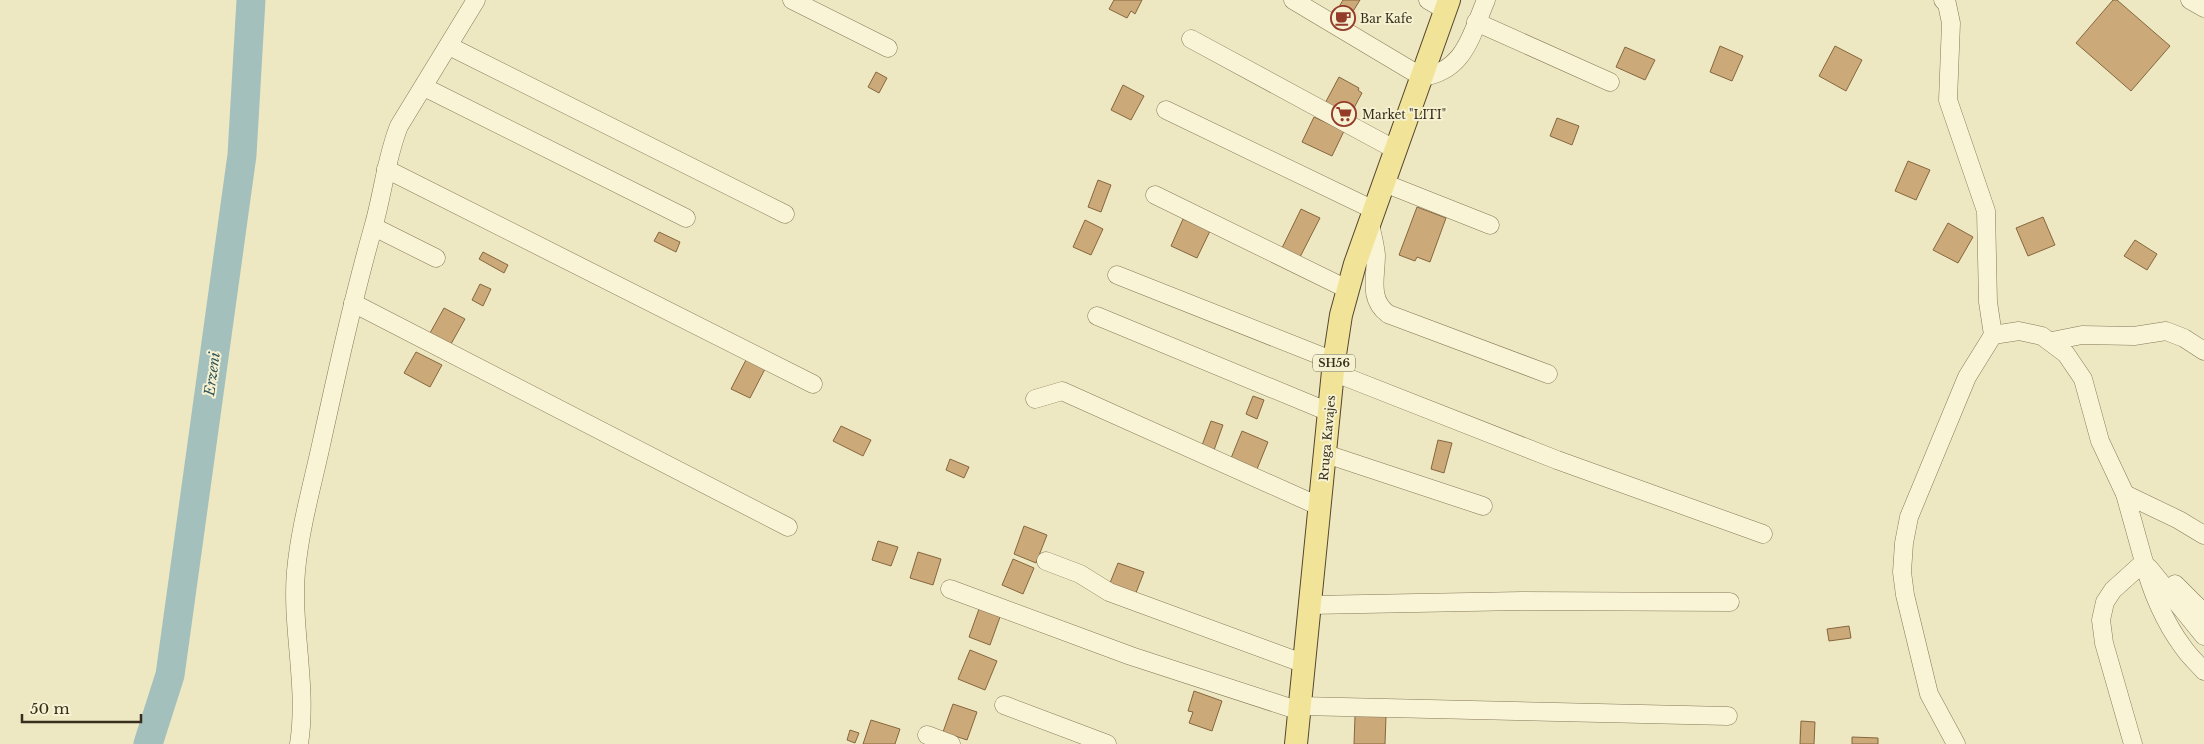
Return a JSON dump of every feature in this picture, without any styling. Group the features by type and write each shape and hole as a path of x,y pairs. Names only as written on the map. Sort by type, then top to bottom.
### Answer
{"main road":[{"name":"Rruga Kavajes","path":"1296,744 1334,367 1347,289 1422,77 1441,3"}],"street":[{"path":"298,744 302,710 295,596 296,570 306,511 353,303 374,227 391,146 400,126 476,0"},
{"path":"792,0 888,48"},
{"path":"1293,0 1422,77 1435,75 1450,68 1461,57 1486,0"},
{"path":"1943,0 1947,4 1951,23 1948,100 1986,211 1988,302 1993,335 1967,377 1909,517 1904,543 1902,572 1905,596 1929,694 1956,744"},
{"path":"2190,0 2204,8"},
{"path":"1476,22 1610,82"},
{"path":"1191,39 1396,150"},
{"path":"449,46 785,214"},
{"path":"424,87 686,218"},
{"path":"1166,110 1372,217 1376,255 1376,298 1379,307 1388,314 1548,374"},
{"path":"386,169 813,384"},
{"path":"1384,183 1490,225"},
{"path":"1155,195 1347,289"},
{"path":"374,227 436,258"},
{"path":"1117,275 1502,439 1763,534"},
{"path":"353,303 788,527"},
{"path":"1098,316 1329,412"},
{"path":"1993,335 2019,331 2042,336 2052,341 2066,354 2083,380 2100,441 2126,494 2149,583 2182,647 2204,671"},
{"path":"2052,341 2092,335 2134,336 2166,331 2184,338 2204,351"},
{"path":"1035,399 1062,391 1321,507"},
{"path":"1326,454 1483,506"},
{"path":"2126,494 2179,520 2204,536"},
{"path":"1046,561 1080,574 1109,592 1305,664"},
{"path":"2144,562 2174,583 2204,613"},
{"path":"2144,562 2204,636"},
{"path":"2133,744 2104,642 2101,620 2106,602 2113,590 2144,562"},
{"path":"950,589 1131,656 1300,709 1728,716"},
{"path":"1311,605 1522,601 1730,602"},
{"path":"1004,704 1107,744"},
{"path":"927,735 951,744"}],"building":[{"path":"1114,0 1142,0 1135,14 1131,11 1127,18 1109,9"},
{"path":"1343,0 1360,0 1344,26 1332,19"},
{"path":"2113,0 2117,0 2170,46 2131,91 2076,43"},
{"path":"1720,46 1743,56 1732,81 1710,72"},
{"path":"1835,46 1862,60 1846,91 1819,76"},
{"path":"1625,47 1655,60 1645,80 1616,67"},
{"path":"876,72 887,78 879,93 868,87"},
{"path":"1339,77 1359,88 1358,90 1362,93 1348,119 1322,109"},
{"path":"1123,85 1144,96 1131,120 1111,110"},
{"path":"1314,117 1344,131 1332,156 1302,142"},
{"path":"1557,118 1579,126 1572,145 1550,136"},
{"path":"1908,161 1930,170 1916,200 1895,191"},
{"path":"1098,180 1111,185 1101,212 1088,207"},
{"path":"1417,207 1446,218 1430,262 1417,257 1415,261 1399,255"},
{"path":"1301,209 1320,218 1299,259 1281,250"},
{"path":"2043,217 2055,245 2028,256 2016,228"},
{"path":"1183,219 1210,231 1197,258 1171,246"},
{"path":"1085,220 1103,229 1091,255 1073,247"},
{"path":"1948,223 1973,237 1958,263 1933,250"},
{"path":"659,232 680,242 676,252 654,241"},
{"path":"2135,240 2157,254 2147,270 2124,256"},
{"path":"483,252 508,265 504,273 479,259"},
{"path":"480,284 491,289 483,306 472,300"},
{"path":"444,308 465,319 451,344 430,333"},
{"path":"416,352 442,365 430,387 404,373"},
{"path":"747,358 766,367 750,398 731,389"},
{"path":"1253,396 1264,400 1257,419 1246,414"},
{"path":"1211,421 1223,425 1213,453 1201,448"},
{"path":"841,426 871,440 863,456 833,441"},
{"path":"1242,431 1268,442 1255,474 1229,463"},
{"path":"1438,440 1452,443 1444,473 1431,469"},
{"path":"950,459 969,467 964,478 946,470"},
{"path":"1024,526 1047,535 1036,563 1014,554"},
{"path":"878,541 898,547 891,566 872,560"},
{"path":"918,552 941,559 933,585 910,578"},
{"path":"1013,559 1034,568 1023,594 1002,585"},
{"path":"1118,563 1144,572 1134,598 1108,588"},
{"path":"979,609 1000,617 990,645 969,637"},
{"path":"1849,626 1851,638 1829,641 1827,629"},
{"path":"970,650 997,661 985,690 958,679"},
{"path":"1194,691 1222,701 1212,731 1189,723 1193,712 1188,711"},
{"path":"953,704 977,712 967,740 943,732"},
{"path":"1355,716 1386,716 1385,744 1354,744"},
{"path":"871,720 900,729 895,744 863,744"},
{"path":"1801,721 1815,722 1814,744 1800,744"},
{"path":"850,730 859,733 855,743 847,740"},
{"path":"1852,737 1878,738 1878,744 1852,744"}],"waterway":[{"name":"Erzeni","path":"148,744 170,675 242,155 251,0"}],"place":[{"name":"Bar Kafe","path":"1343,18"},
{"name":"Market \"LITI\"","path":"1344,114"}]}
